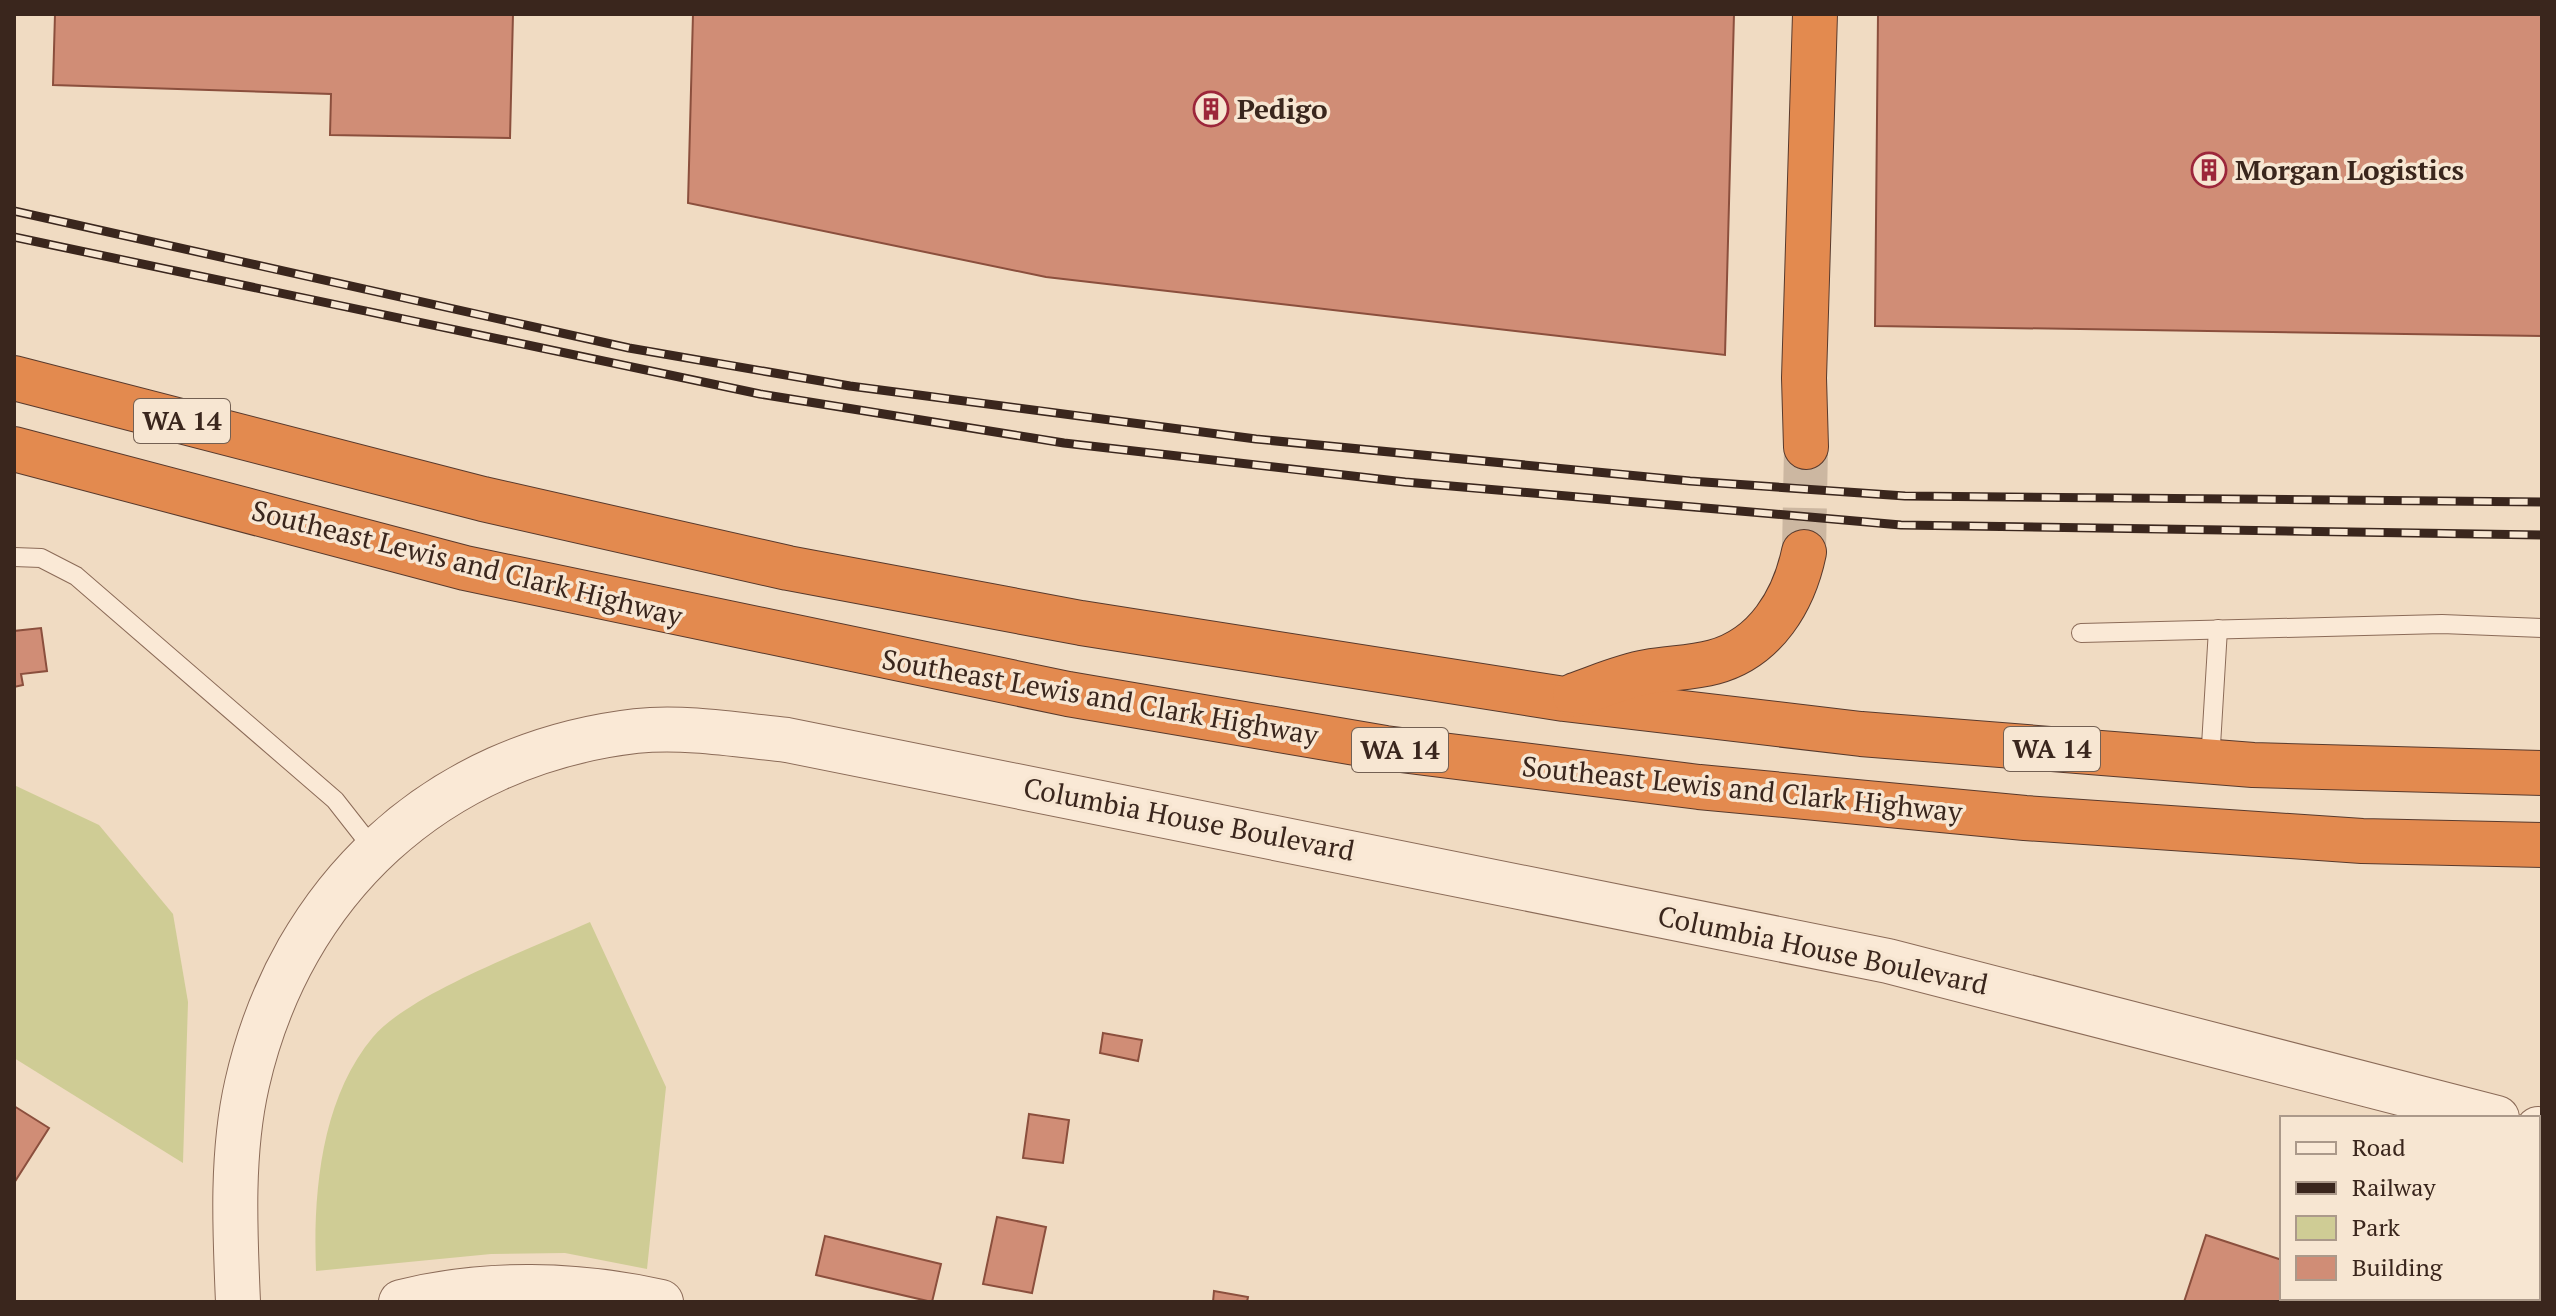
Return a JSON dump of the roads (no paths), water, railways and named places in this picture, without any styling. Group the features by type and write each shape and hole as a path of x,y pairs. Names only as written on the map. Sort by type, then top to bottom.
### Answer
{"highway":[{"path":"1806,447 1804,378 1815,14"},
{"name":"WA 14","path":"14,378 483,499 788,568 1081,623 1564,699 1861,734 2210,762 2542,773"},
{"name":"Southeast Lewis and Clark Highway","path":"14,449 465,568 1068,694 1385,748 1699,787 2025,818 2362,841 2542,845"},
{"path":"1564,699 1646,672 1719,661 1744,648 1770,628 1790,598 1804,552"}],"street":[{"name":"Columbia House Boulevard","path":"238,1302 237,1176 246,1088 262,1026 289,964 327,902 375,851 463,786 522,756 579,740 639,731 703,731 787,740 1888,961 2489,1116"},
{"path":"401,1302 490,1288 556,1287 661,1302"}],"lane":[{"path":"14,557 41,558 76,576 335,800 375,851"},
{"path":"2081,633 2442,624 2542,628"},
{"path":"2210,762 2218,629"}],"tunnel":[{"path":"1804,552 1806,447"}],"railway":[{"path":"14,211 629,348 850,386 1256,439 1690,481 1905,496 2542,502"},
{"path":"14,237 760,394 1064,443 1405,482 1901,525 2542,535"}],"place":[{"name":"Pedigo","path":"1211,109"},
{"name":"Morgan Logistics","path":"2209,170"}]}
